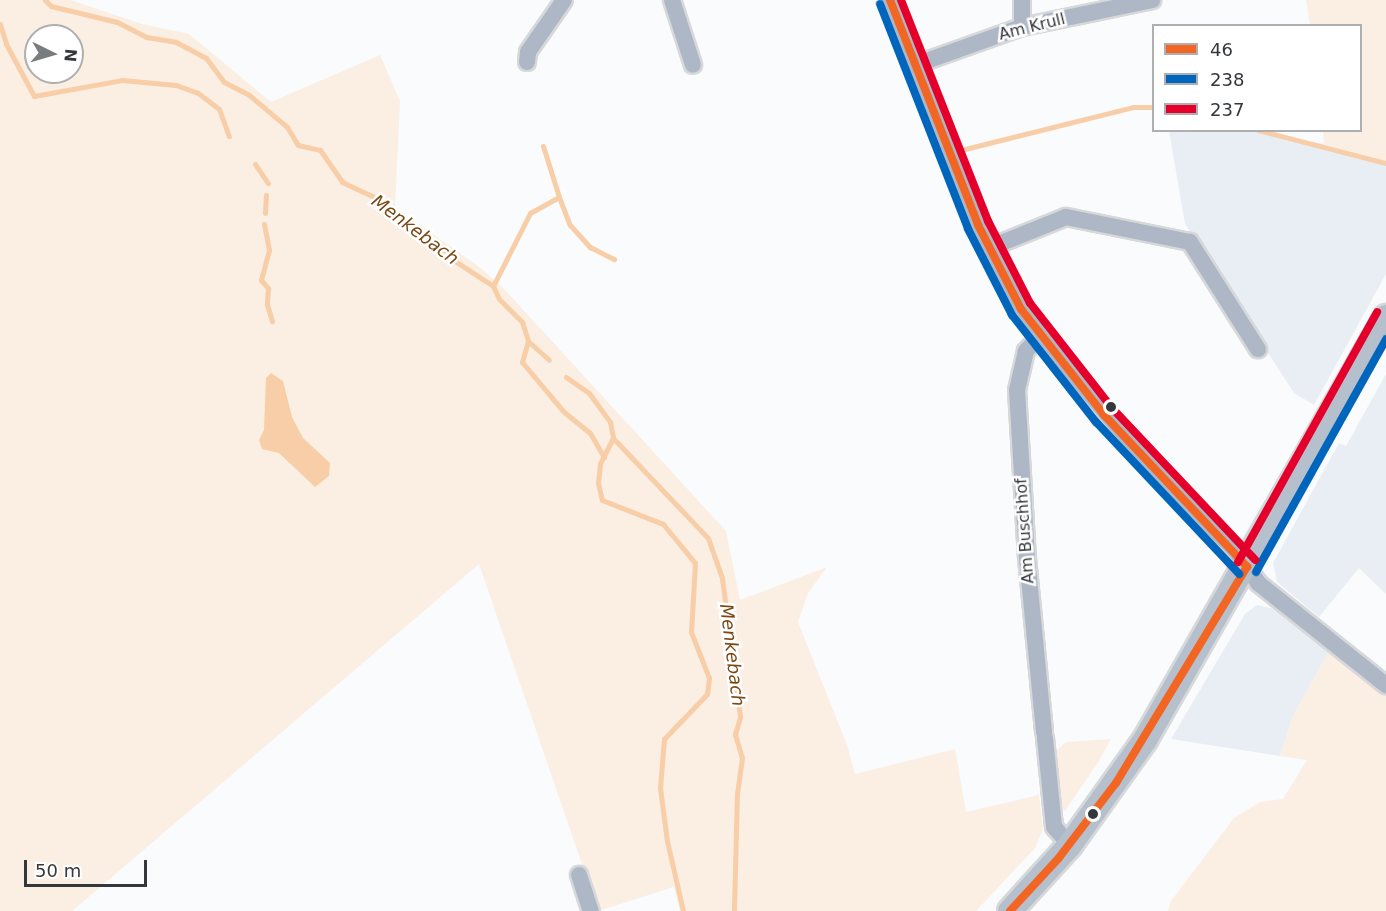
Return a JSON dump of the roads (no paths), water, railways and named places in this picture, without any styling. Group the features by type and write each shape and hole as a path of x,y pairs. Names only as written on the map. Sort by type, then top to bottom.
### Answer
{"main road":[{"path":"1010,911 1070,845 1145,740 1247,567 1386,317"}],"street":[{"path":"527,62 528,52 564,0"},
{"path":"672,0 693,65"},
{"path":"890,0 989,248 1040,336 1104,415 1173,490 1231,546 1258,583 1386,685"},
{"path":"1022,0 1022,27"},
{"name":"Am Krull","path":"915,65 1022,27 1152,0"},
{"path":"989,248 1066,218 1190,242 1258,349"},
{"name":"Am Buschhof","path":"1040,336 1026,351 1017,390 1026,546 1054,827 1070,845"},
{"path":"579,875 591,911"}],"waterway":[{"name":"Menkebach","path":"45,0 51,6 117,22 146,37 176,42 206,58 224,82 249,95 287,127 298,145 320,150 342,182 372,196 409,222 423,240 493,286 499,299 522,322 528,341 549,360"},
{"path":"0,24 6,44 34,96 122,80 176,85 198,93 219,109 229,136"},
{"path":"965,149 1133,107 1152,107"},
{"path":"1266,132 1386,163"},
{"path":"543,146 559,197"},
{"path":"255,164 268,183"},
{"path":"265,213 266,195"},
{"path":"493,286 530,213 559,197 570,225 590,247 614,259"},
{"path":"264,224 269,250 261,280 268,288 267,304 272,321"},
{"name":"Menkebach","path":"528,341 522,362 564,412 590,433 604,457"},
{"name":"Menkebach","path":"566,377 589,393 610,422 613,438 600,464 598,483 602,500 663,524 695,563 691,632 709,678 707,694 664,739 660,788 667,841 683,911"},
{"name":"Menkebach","path":"613,438 708,538 722,578 740,717 735,734 742,758 737,793 734,911"}]}
